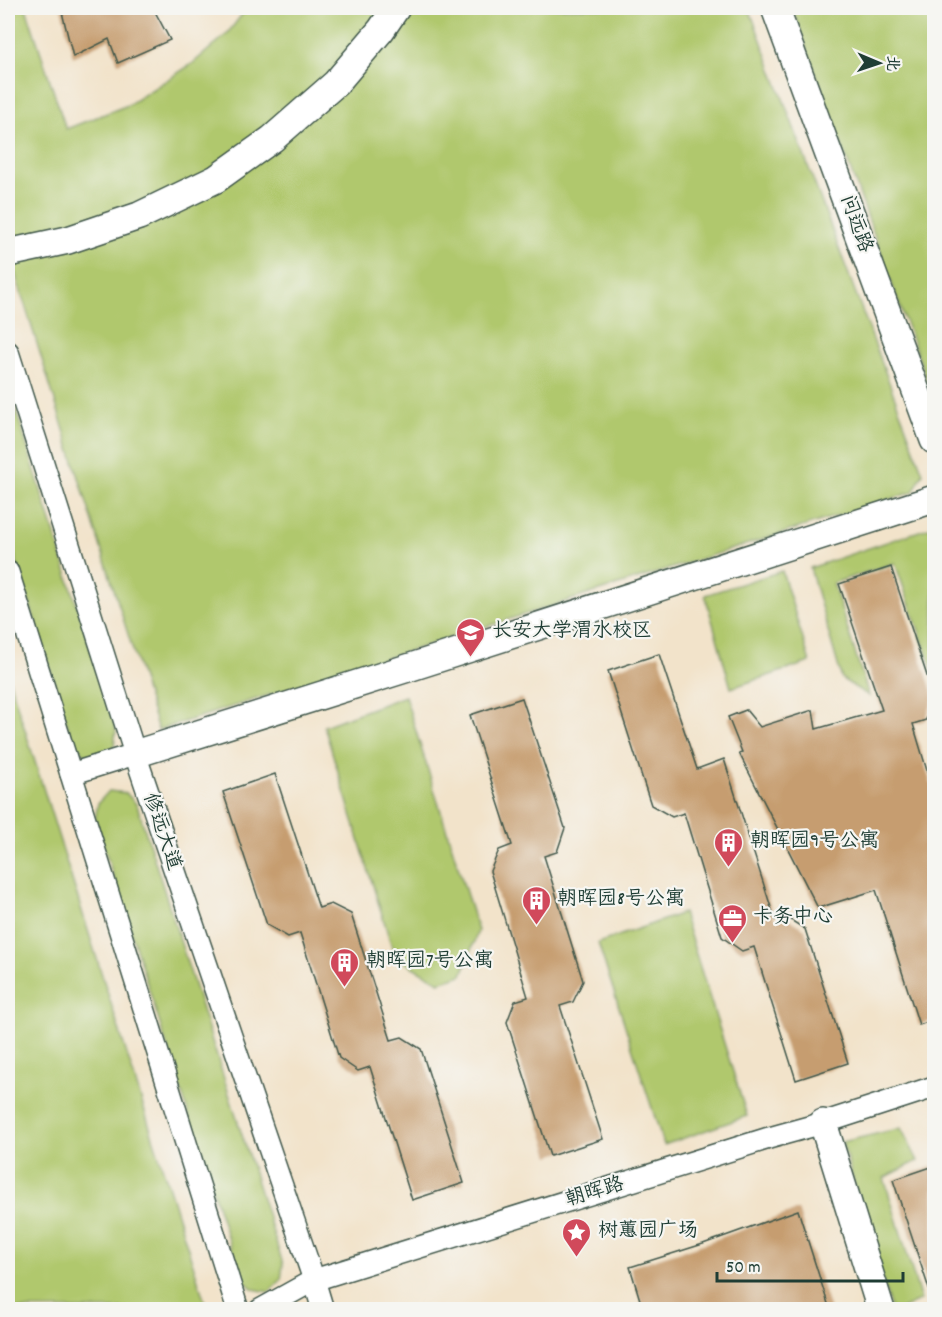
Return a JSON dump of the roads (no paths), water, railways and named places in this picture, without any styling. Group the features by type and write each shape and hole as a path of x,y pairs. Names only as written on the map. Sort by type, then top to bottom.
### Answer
{"street":[{"path":"8,253 68,240 140,216 216,179 272,139 336,83 381,30 396,8"},
{"name":"问远路","path":"776,8 934,440"},
{"name":"修远大道","path":"8,352 135,754 323,1310"},
{"path":"71,774 316,698 934,499"},
{"path":"8,572 238,1310"},
{"name":"朝晖路","path":"260,1310 314,1280 934,1087"},
{"path":"823,1123 881,1310"}],"place":[{"name":"长安大学渭水校区","path":"471,658"},
{"name":"朝晖园9号公寓","path":"729,868"},
{"name":"朝晖园8号公寓","path":"536,926"},
{"name":"卡务中心","path":"732,944"},
{"name":"朝晖园7号公寓","path":"345,988"},
{"name":"树蕙园广场","path":"577,1258"}]}
